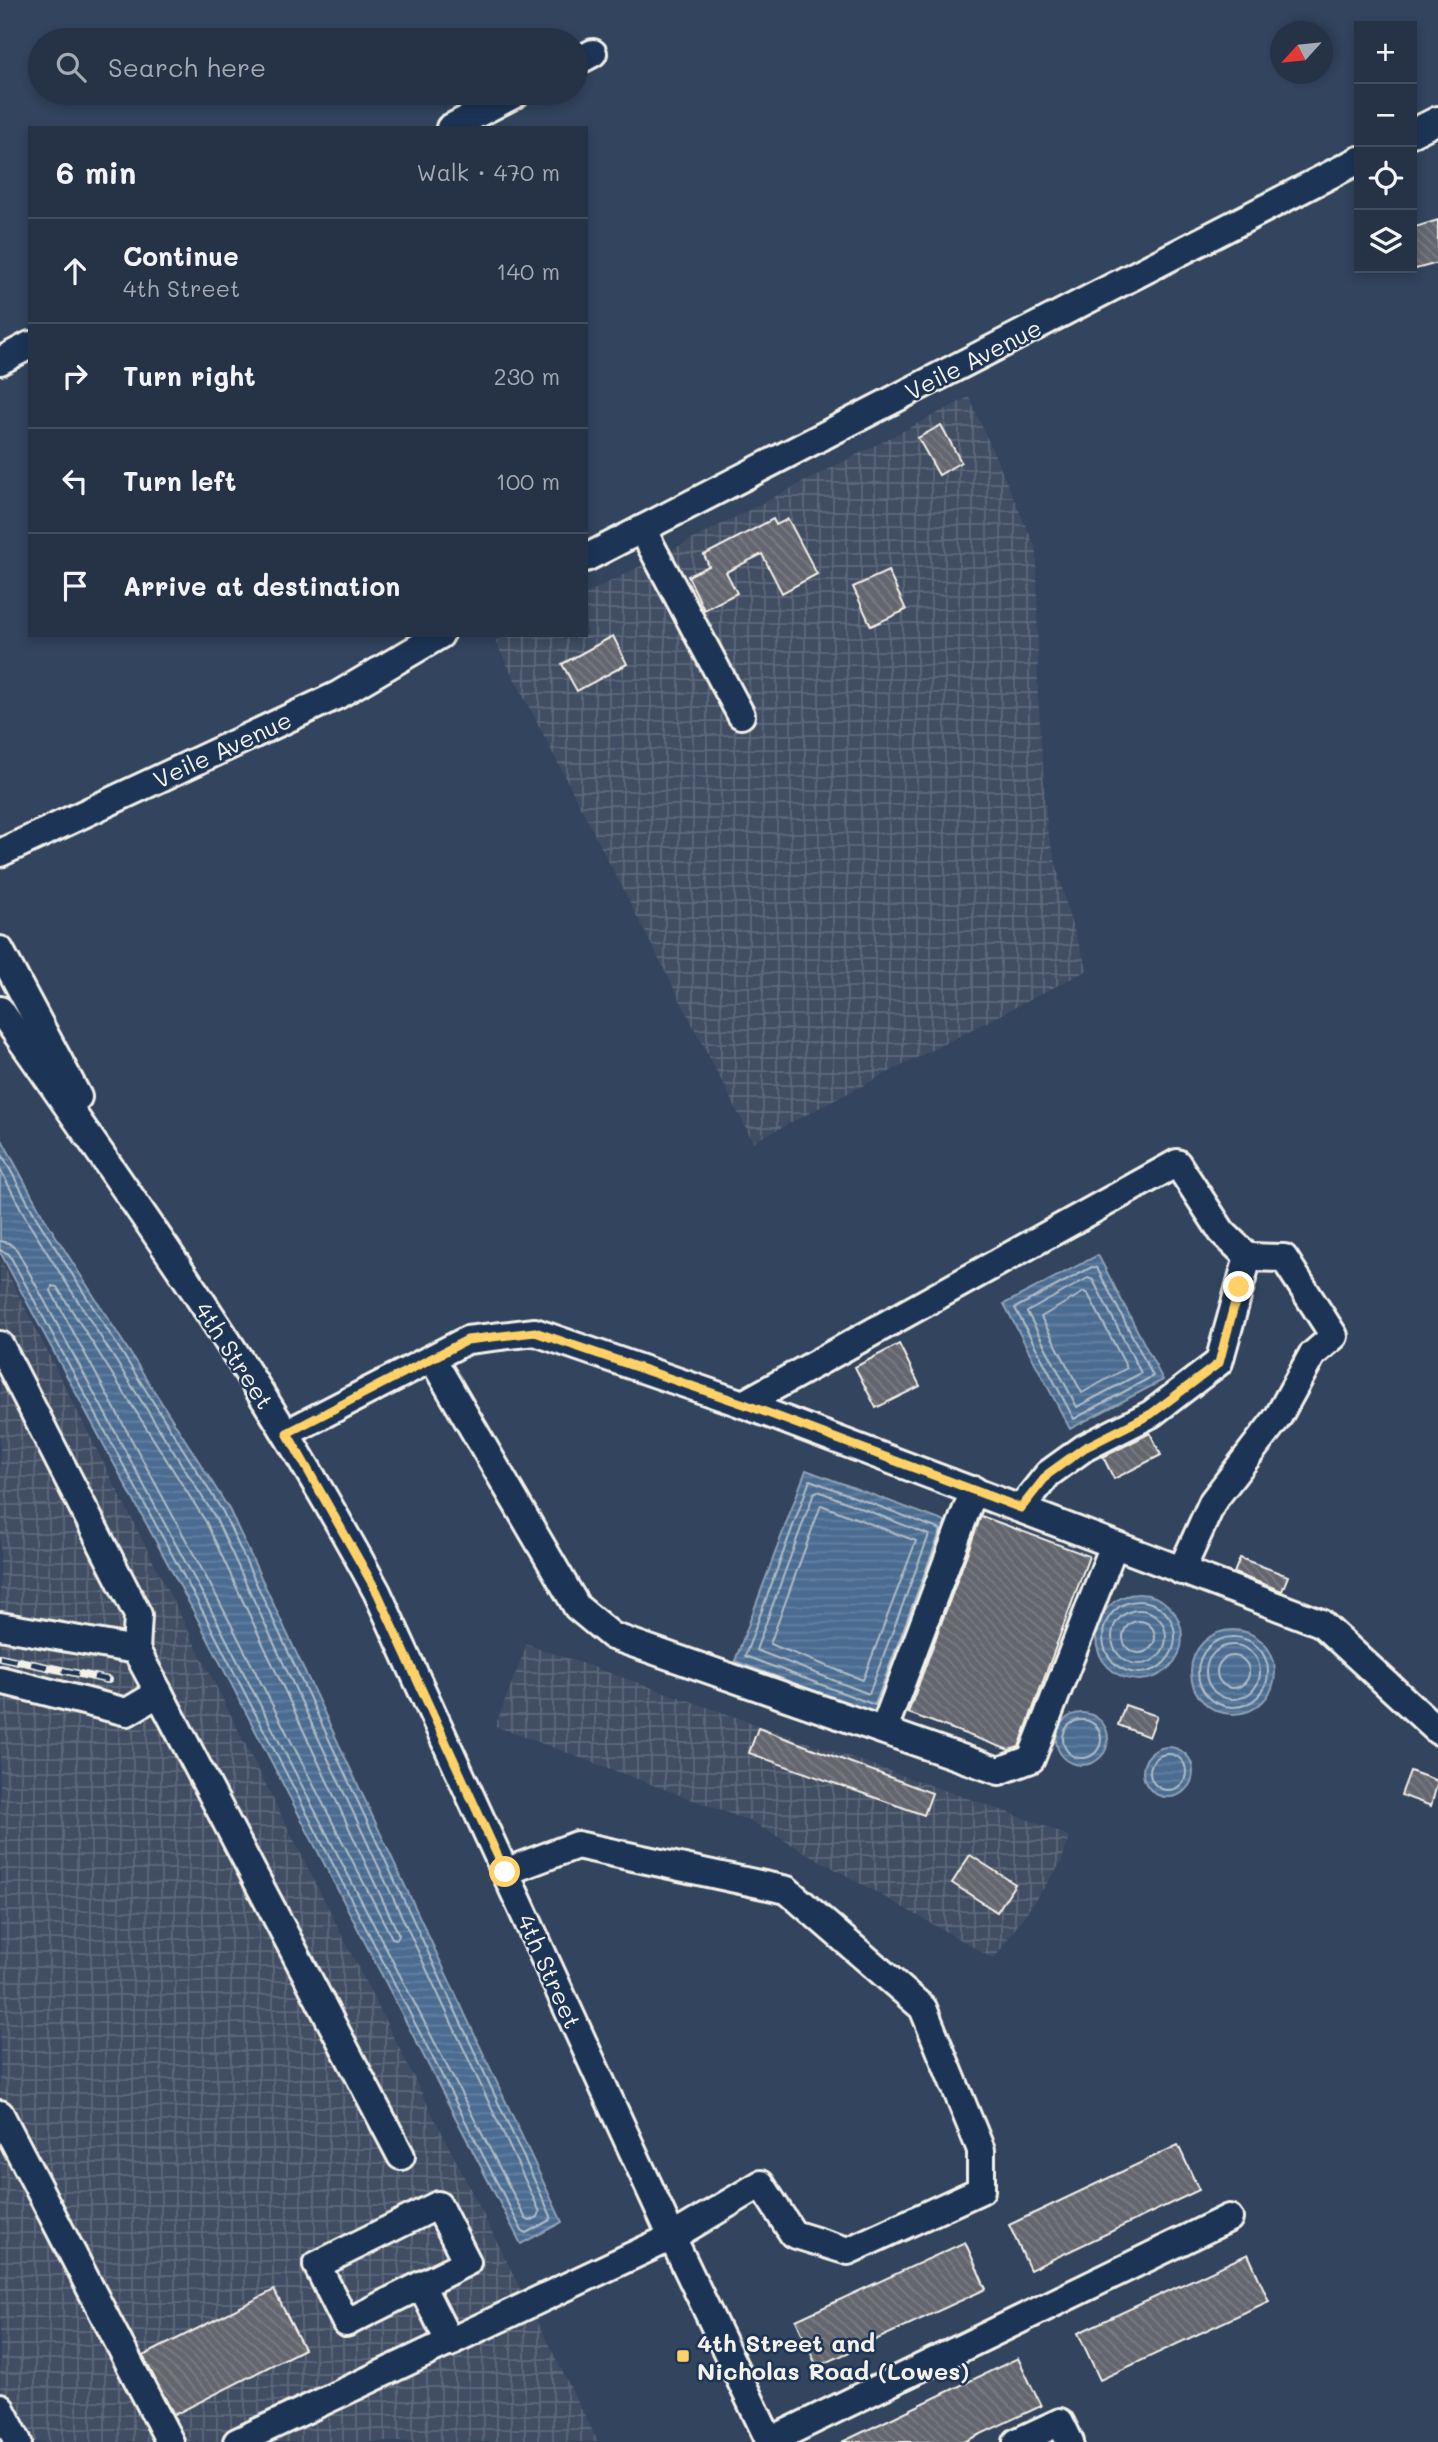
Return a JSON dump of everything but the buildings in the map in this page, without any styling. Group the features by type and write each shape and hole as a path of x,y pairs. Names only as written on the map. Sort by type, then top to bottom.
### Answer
{"street":[{"path":"454,126 494,105"},
{"path":"1417,130 1438,120"},
{"name":"Veile Avenue","path":"588,557 1354,163"},
{"path":"0,361 28,346"},
{"path":"642,529 741,715"},
{"name":"Veile Avenue","path":"0,853 338,695 437,637"},
{"path":"0,950 123,1182"},
{"path":"0,1010 123,1182"},
{"path":"744,1404 1177,1163 1222,1232 1248,1256 1284,1258 1334,1336 1312,1355 1278,1417 1213,1501 1181,1571"},
{"name":"4th Street","path":"123,1182 287,1433 377,1592 672,2237 770,2442"},
{"path":"1021,1508 1048,1474 1084,1448 1151,1414 1219,1363 1248,1256"},
{"path":"287,1433 433,1360 467,1340 535,1332 744,1404 1321,1623 1438,1731"},
{"path":"0,1345 138,1615 136,1650 401,2156"},
{"path":"433,1360 577,1608 612,1636 999,1771 1031,1759 1114,1545"},
{"path":"884,1729 974,1490"},
{"path":"0,1626 136,1650"},
{"path":"0,1680 127,1712 159,1693"},
{"path":"237,2442 672,2237 761,2184 793,2234 848,2251 981,2190 981,2150 923,2008 787,1890 577,1844 505,1872"},
{"path":"0,2114 170,2442"},
{"path":"438,2204 467,2262 421,2285 346,2323 317,2265 438,2204"},
{"path":"770,2442 1229,2218"},
{"path":"421,2285 450,2343"},
{"path":"0,2407 18,2442"},
{"path":"1017,2442 1060,2422 1070,2442"}],"shaded area":[{"path":"969,397 1037,551 1038,695 1047,828 1070,919 1088,970 753,1142 495,641 502,637 588,637 588,593"},
{"path":"0,1258 598,2442 0,2442"},
{"path":"527,1644 1035,1822 1070,1837 1061,1863 994,1959 752,1822 495,1726"}],"water":[{"path":"0,1136 43,1216 229,1509 562,2222 521,2244 194,1612 0,1252"},
{"path":"1098,1255 1163,1380 1070,1429 1004,1304"},
{"path":"806,1470 951,1524 880,1715 735,1661"},
{"path":"1139,1594 1163,1601 1175,1613 1182,1637 1175,1661 1163,1673 1139,1680 1115,1673 1103,1661 1096,1637 1103,1613 1115,1601"},
{"path":"1225,1630 1241,1630 1257,1637 1268,1648 1275,1664 1272,1688 1263,1702 1241,1714 1225,1714 1209,1707 1198,1696 1191,1680 1191,1664 1198,1648 1209,1637"},
{"path":"1082,1713 1101,1720 1108,1739 1101,1758 1082,1765 1063,1758 1056,1739 1063,1720"},
{"path":"1158,1748 1178,1748 1192,1762 1192,1782 1178,1796 1158,1796 1144,1782 1144,1762"}],"railway":[{"path":"0,1657 108,1680"}],"place":[{"name":"4th Street and Nicholas Road (Lowes)","path":"683,2356"}],"route":[{"path":"505,1872 377,1592 337,1517 287,1433 433,1360 467,1340 535,1332 744,1404 1021,1508 1048,1474 1084,1448 1151,1414 1219,1363 1239,1287"}]}
